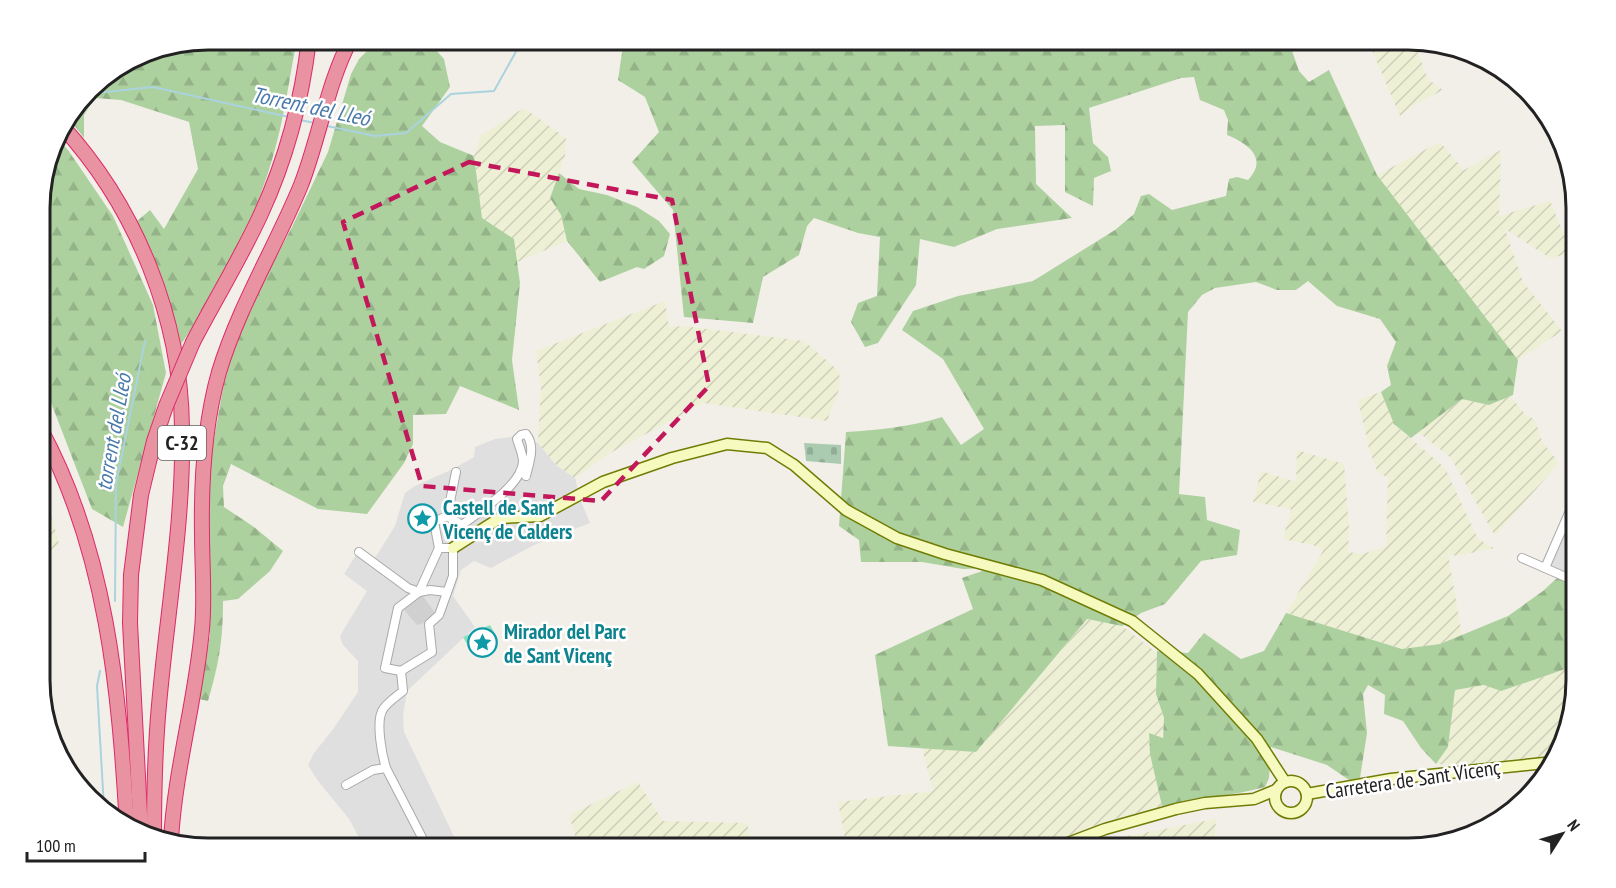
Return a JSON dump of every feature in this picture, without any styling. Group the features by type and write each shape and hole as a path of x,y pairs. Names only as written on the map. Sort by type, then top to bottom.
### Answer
{"highway":[{"name":"C-32","path":"140,823 130,623 131,575 141,495 154,441 193,342 241,256 276,178 298,105 307,49"},
{"name":"C-32","path":"172,834 202,635 202,465 212,401 219,373 240,314 301,186 346,49"},
{"name":"C-32","path":"68,134 109,188 142,250 157,286 169,326 179,387 182,426 181,486 158,708 154,829"},
{"path":"49,447 74,501 90,549 99,587 111,646 119,706 126,815"}],"street":[{"path":"447,516 462,525 506,491 521,472 523,459 517,439 526,434 530,439 531,453 526,476"},
{"path":"440,548 453,548 501,518 540,516 603,482 672,458 727,444 767,448 794,465 846,510 897,538 945,554 1042,580 1132,621 1198,674 1257,739 1285,782"},
{"path":"447,516 456,472"},
{"path":"447,516 434,522 440,548 419,592 398,609 385,668 401,671 432,652 429,624 439,615 453,576 453,548"},
{"path":"1545,568 1566,521"},
{"path":"359,552 408,588 419,592 430,590 447,592"},
{"path":"1522,558 1566,577"},
{"path":"401,671 403,691 382,711 380,729 386,768 423,838"},
{"name":"Carretera de Sant Vicenç","path":"1307,794 1391,779 1543,763"},
{"path":"346,785 373,770 386,768"},
{"path":"1081,838 1176,809 1205,803 1254,799 1276,790 1285,782 1299,783 1307,794 1306,804 1299,811 1290,813 1254,799"},
{"path":"1276,790 1275,802 1281,810"}],"highlighted area":[{"path":"469,162 672,200 709,386 601,501 422,486 343,222"}],"shaded area":[{"path":"517,436 538,443 556,465 575,478 580,499 590,523 534,545 491,568 474,561 461,570 453,596 475,627 407,691 403,716 404,732 455,838 359,838 349,819 308,765 314,753 358,692 358,661 343,645 340,636 367,591 344,574 356,555 375,558 395,526 405,493 474,457 475,447 495,439"},
{"path":"1566,513 1566,581 1539,570"},
{"path":"422,595 436,614 417,625 404,610"}],"green space":[{"path":"207,49 295,49 280,129 264,186 228,268 181,344 158,268 136,222 150,210 164,229 198,169 189,122 121,100 95,98 84,115 84,138 73,124 82,111 103,89 120,76 147,62 166,55"},
{"path":"369,49 435,49 444,59 450,87 422,126 440,142 474,156 482,218 514,239 520,283 512,360 519,410 460,386 446,414 413,415 413,444 404,463 367,514 318,509 231,464 223,486 224,507 254,527 283,551 270,571 238,599 223,601 220,652 215,675 208,701 199,699 210,636 207,478 224,383 234,346 250,306 328,152 351,74 359,59"},
{"path":"623,49 1291,49 1299,71 1309,82 1329,70 1377,175 1518,360 1513,395 1489,405 1462,399 1411,438 1394,424 1381,392 1391,385 1387,366 1396,342 1380,319 1337,306 1308,281 1296,290 1277,290 1256,282 1215,288 1202,295 1188,312 1179,494 1205,497 1207,520 1240,530 1237,555 1201,561 1165,604 1141,613 1122,626 1087,619 976,752 888,746 875,655 973,609 962,578 991,568 963,569 922,562 861,562 859,540 839,526 846,432 894,428 942,417 961,445 984,429 943,359 902,330 913,311 958,296 1033,281 1115,230 1134,214 1141,196 1149,194 1172,210 1226,196 1229,179 1237,177 1248,180 1254,172 1256,158 1242,142 1227,135 1228,120 1224,110 1200,100 1194,77 1181,78 1089,108 1093,143 1108,157 1111,171 1094,178 1093,206 1065,192 1065,125 1035,126 1036,184 1072,218 997,229 954,247 920,239 916,285 878,343 865,347 851,322 858,303 877,296 880,237 858,233 814,218 807,226 799,255 763,277 753,323 684,317 673,210 632,162 659,132 645,97 618,80"},
{"path":"1371,49 1417,50 1428,79 1443,90 1414,105 1400,116"},
{"path":"524,108 566,138 565,156 550,198 561,215 567,241 517,262 514,239 482,219 474,156 481,135"},
{"path":"1440,142 1464,170 1501,150 1499,216 1550,201 1566,239 1566,254 1550,258 1505,229 1523,282 1562,331 1518,360 1377,175"},
{"path":"63,144 113,216 153,305 166,373 123,527 92,509 50,400 50,197 55,166"},
{"path":"559,173 579,189 607,195 637,207 659,221 670,234 664,256 644,269 637,267 600,282 567,241 561,215 550,198"},
{"path":"665,301 669,327 683,326 804,341 839,371 840,387 827,421 704,403 612,452 575,478 556,465 538,443 541,387 536,351"},
{"path":"1381,392 1394,424 1445,468 1478,539 1494,548 1457,556 1448,554 1462,635 1440,644 1403,649 1286,613 1323,551 1316,546 1283,539 1291,509 1253,502 1261,471 1296,482 1297,450 1344,464 1349,528 1348,552 1362,554 1386,547 1388,478 1377,471 1369,449 1358,400"},
{"path":"1461,395 1489,405 1510,396 1525,414 1535,420 1542,441 1559,463 1495,536 1451,458 1418,432"},
{"path":"804,443 841,445 841,464 806,461"},
{"path":"49,508 59,544 49,552"},
{"path":"1557,578 1566,582 1566,669 1501,691 1484,685 1455,690 1448,747 1436,764 1421,748 1403,721 1384,714 1385,695 1368,685 1363,694 1367,733 1360,778 1349,780 1327,765 1271,747 1269,778 1265,787 1162,806 1150,754 1149,733 1163,738 1164,718 1156,694 1157,651 1188,653 1204,633 1241,659 1264,651 1286,613 1402,649 1440,644 1508,616"},
{"path":"1087,619 1122,626 1157,653 1156,693 1164,718 1162,738 1149,734 1150,752 1162,806 1104,822 1063,838 845,838 838,802 933,791 922,748 976,752"},
{"path":"490,625 496,636 469,648 463,637"},
{"path":"1566,669 1565,701 1561,722 1545,758 1469,766 1436,764 1448,747 1455,690 1486,685 1501,691"},
{"path":"638,782 663,821 747,823 751,838 576,838 569,815"},
{"path":"1216,819 1215,838 1117,838"}],"waterway":[{"name":"Torrent del Lleó","path":"327,126 375,136 406,133 451,94 494,91 517,49"},
{"name":"Torrent del Lleó","path":"99,93 153,87 289,117"},
{"name":"Torrent del Lleó","path":"300,120 315,123"},
{"name":"torrent del Lleó","path":"115,601 116,484 145,341"},
{"name":"torrent del Lleó","path":"100,671 97,686 104,799"}],"place":[{"name":"Castell de Sant Vicenç de Calders","path":"422,519"},
{"name":"Mirador del Parc de Sant Vicenç","path":"483,643"}]}
